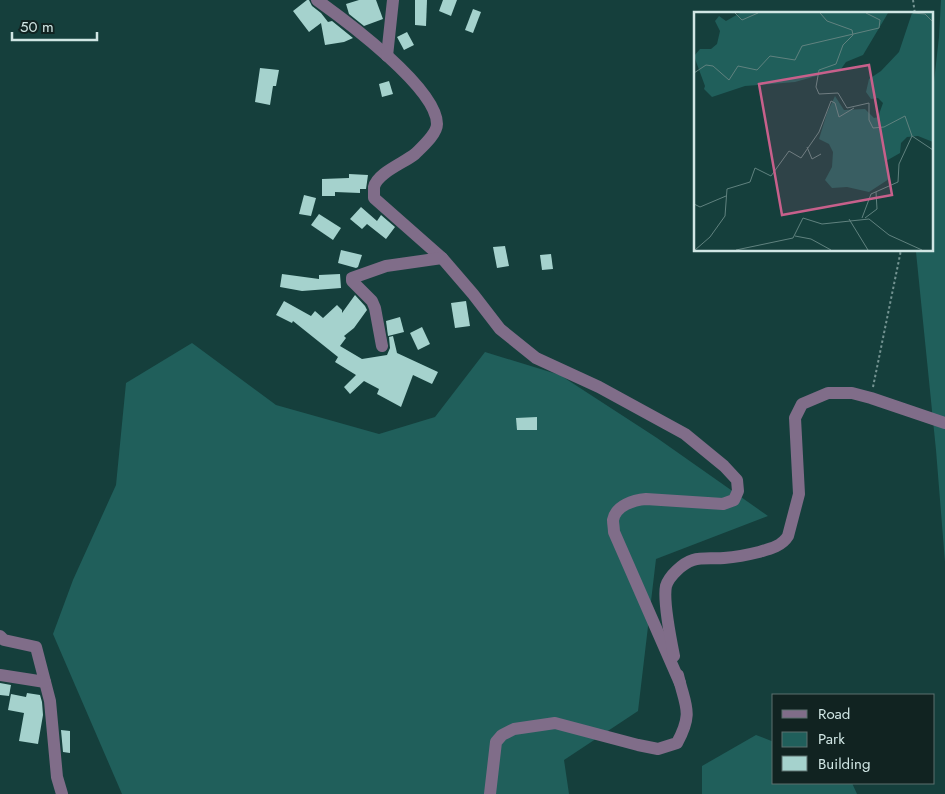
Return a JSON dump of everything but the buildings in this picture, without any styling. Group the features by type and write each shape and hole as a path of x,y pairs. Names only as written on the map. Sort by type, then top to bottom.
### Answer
{"street":[{"path":"317,0 346,20 388,56 418,85 433,107 437,124 435,132 415,153 381,176 374,186 374,198 442,258 500,329 536,358 599,387 685,434 724,466 737,480 738,491 734,500 723,504 640,499 634,500 620,508 613,519 614,532 680,683"},
{"path":"388,56 393,0"},
{"path":"382,346 372,301 352,281 352,278 386,266 442,258"},
{"path":"490,794 496,742 502,734 514,729 555,723 658,749 677,743 684,730 688,713 672,646 666,586 683,565 693,560 741,556 774,548 785,541 799,494 795,418 802,404 828,393 852,393 945,423"},
{"path":"0,636 4,640 36,647 50,701 57,777 62,794"},
{"path":"0,675 45,682"}],"path":[{"path":"871,398 901,251"}],"green space":[{"path":"941,0 945,0 945,562 916,252 932,251 932,99"},
{"path":"192,343 276,405 379,434 435,417 485,352 560,375 657,438 768,516 656,559 638,711 564,760 569,794 122,794 53,634 73,580 116,485 126,383"},
{"path":"756,735 772,741 772,784 852,784 857,794 702,794 702,766"}]}
